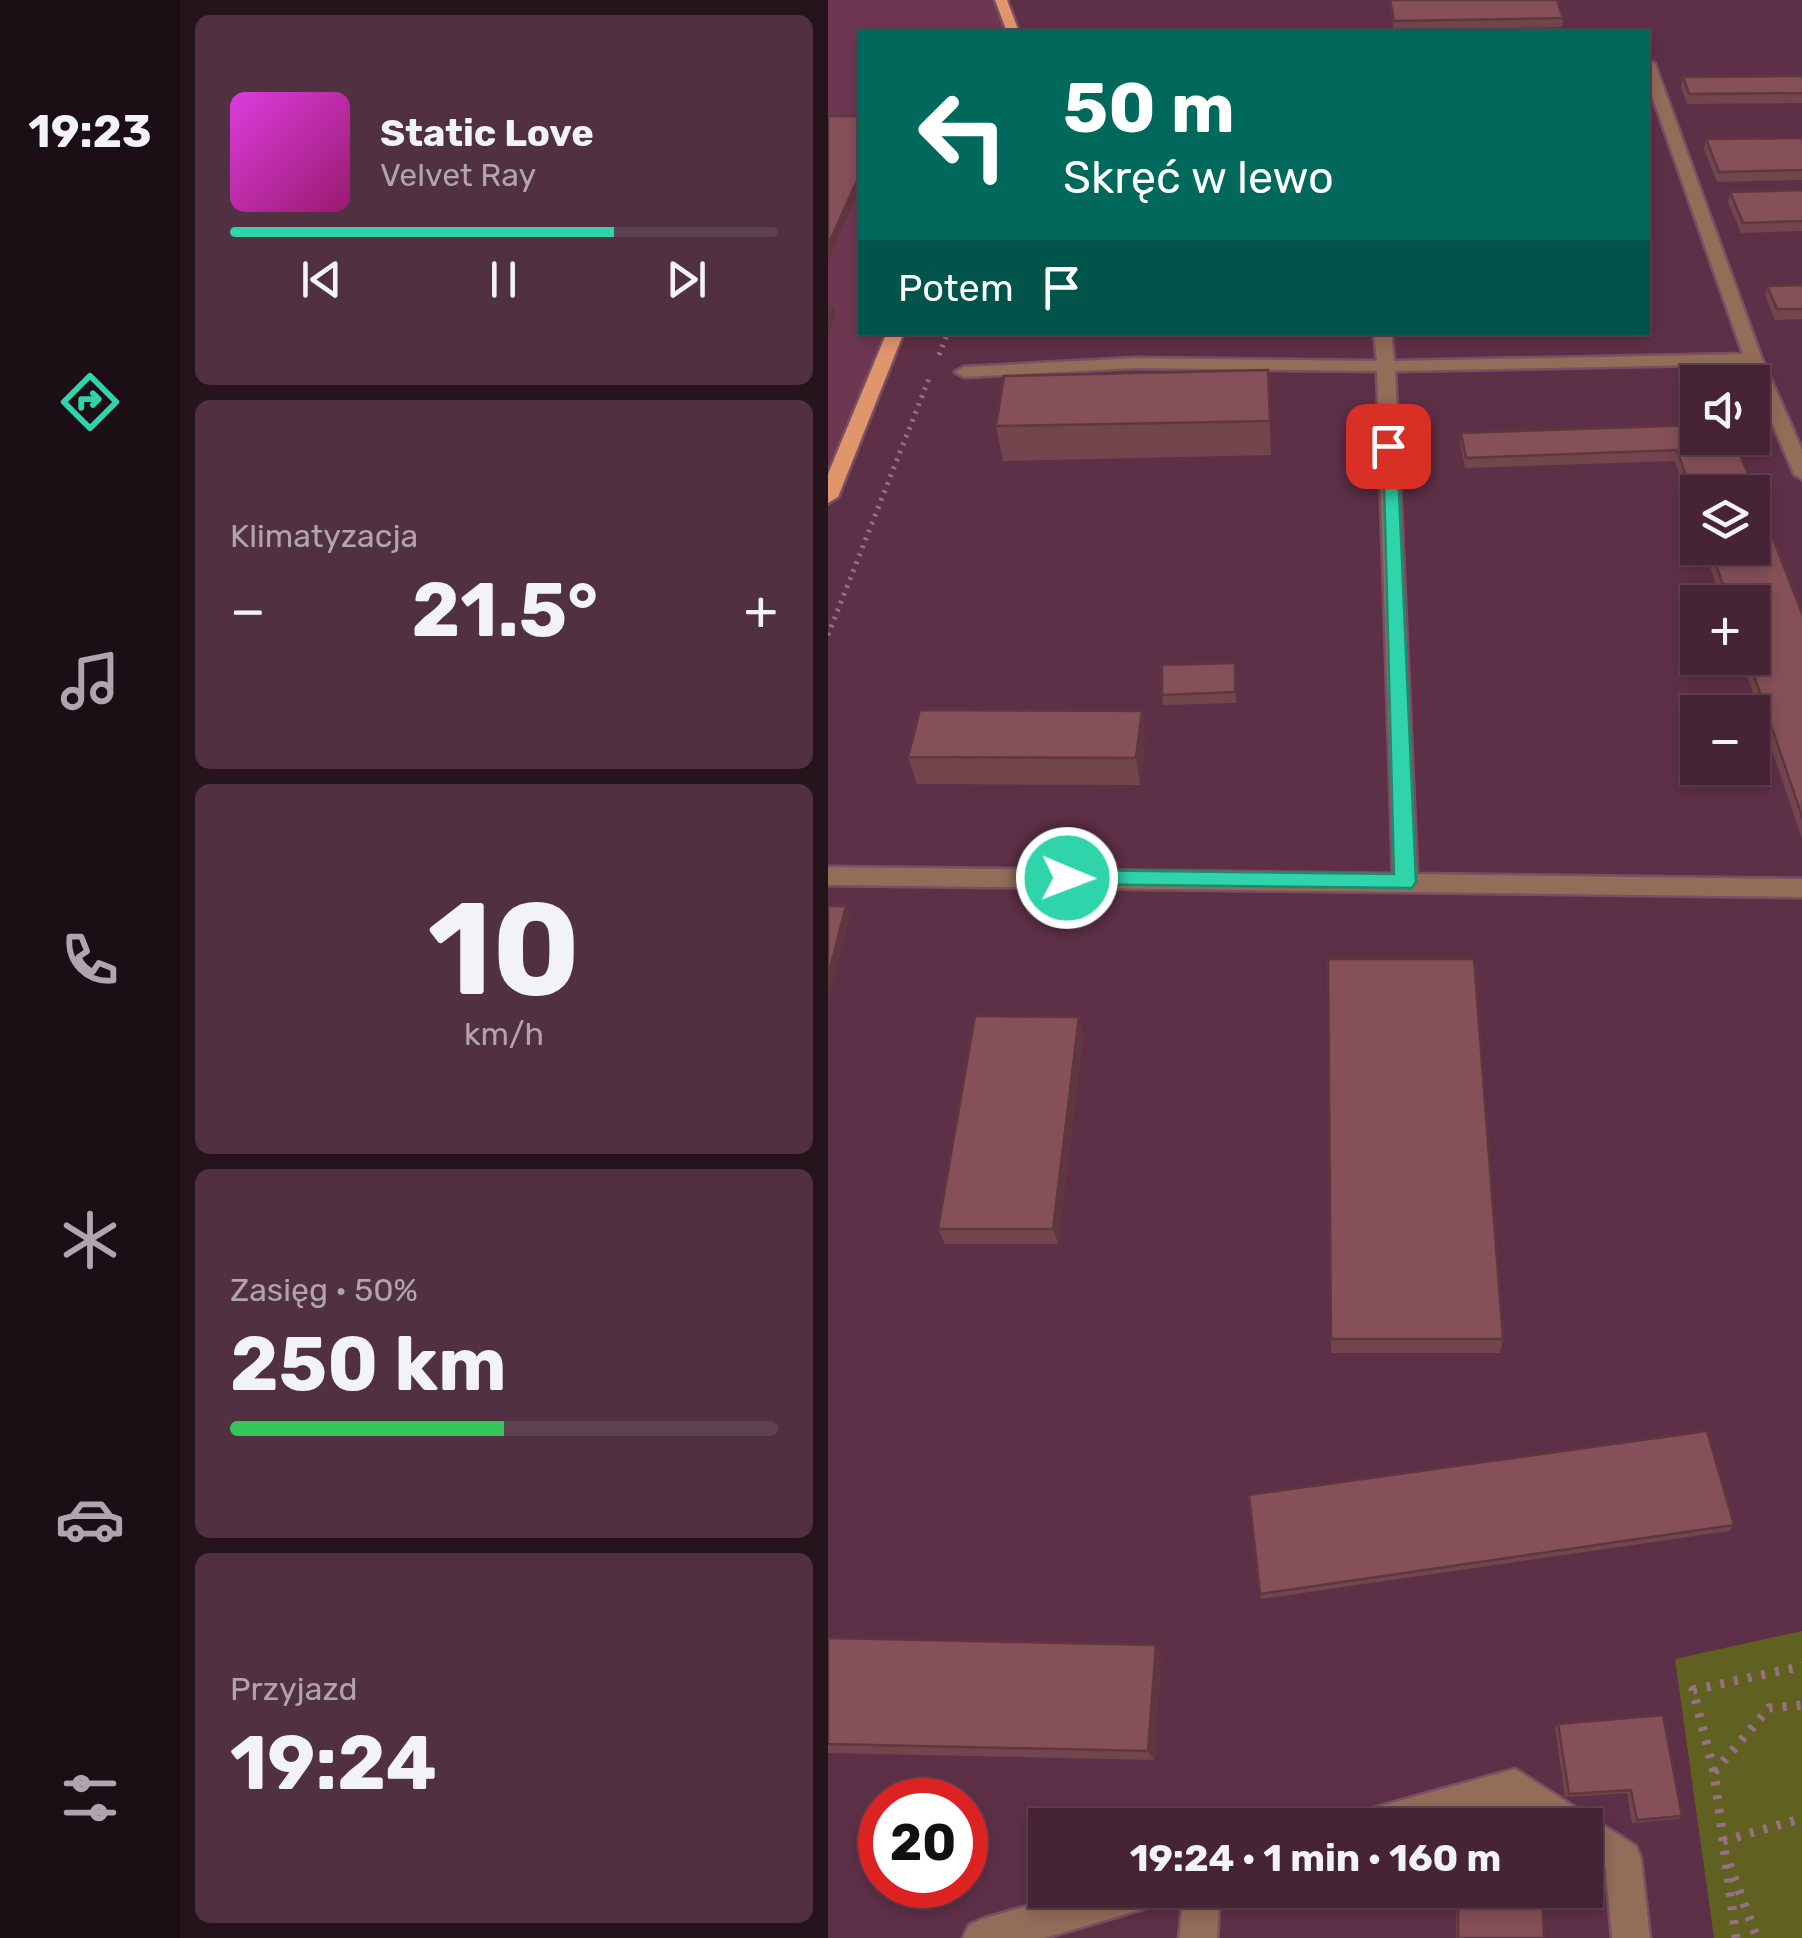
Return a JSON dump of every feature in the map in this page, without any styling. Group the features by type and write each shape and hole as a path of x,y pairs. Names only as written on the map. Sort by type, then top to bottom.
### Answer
{"main road":[{"path":"1002,0 1011,30"},
{"path":"828,497 895,335"}],"lane":[{"path":"1650,70 1752,358 1802,474"},
{"path":"1382,335 1405,882"},
{"path":"964,372 1135,363 1386,366 1752,358"},
{"path":"828,876 1802,888"},
{"path":"1439,1808 1515,1787 1546,1808"},
{"path":"1603,1845 1624,1859 1632,1938"},
{"path":"982,1938 1084,1908"},
{"path":"1198,1938 1200,1908"}],"path":[{"path":"937,360 947,335"},
{"path":"828,635 932,373"},
{"path":"1736,1938 1714,1772 1693,1690 1802,1666"},
{"path":"1714,1772 1770,1708 1802,1705"},
{"path":"1723,1841 1802,1818"},
{"path":"1725,1854 1757,1938"}],"shaded area":[{"path":"828,0 1001,0 1012,30 858,30 858,335 895,335 828,497"},
{"path":"1802,1631 1802,1938 1714,1938 1675,1659"}],"building":[{"path":"1390,0 1557,0 1563,18 1394,21"},
{"path":"1803,76 1803,93 1689,94 1683,77"},
{"path":"828,116 858,116 858,178 828,245"},
{"path":"1803,138 1803,170 1719,172 1706,139"},
{"path":"1803,190 1803,221 1743,223 1730,192"},
{"path":"1803,285 1803,309 1777,309 1767,286"},
{"path":"1268,370 1270,421 996,426 1004,376"},
{"path":"1680,426 1680,455 1741,455 1748,475 1686,475 1677,450 1466,458 1461,433"},
{"path":"1770,531 1803,616 1803,819 1770,722 1770,695 1761,695 1754,675 1770,675 1770,585 1723,585 1716,565 1770,565"},
{"path":"1235,663 1235,692 1162,695 1162,665"},
{"path":"920,710 1142,711 1136,758 908,757"},
{"path":"828,906 846,906 828,976"},
{"path":"1328,959 1474,959 1503,1339 1331,1339"},
{"path":"975,1016 1079,1017 1053,1229 938,1229"},
{"path":"1707,1431 1734,1525 1260,1594 1249,1495"},
{"path":"828,1638 1156,1645 1148,1751 828,1744"},
{"path":"1663,1715 1682,1816 1637,1820 1631,1790 1569,1794 1558,1724"},
{"path":"1458,1908 1543,1908 1544,1938 1458,1938"}],"route":[{"path":"1067,878 1405,882 1388,446"}]}
